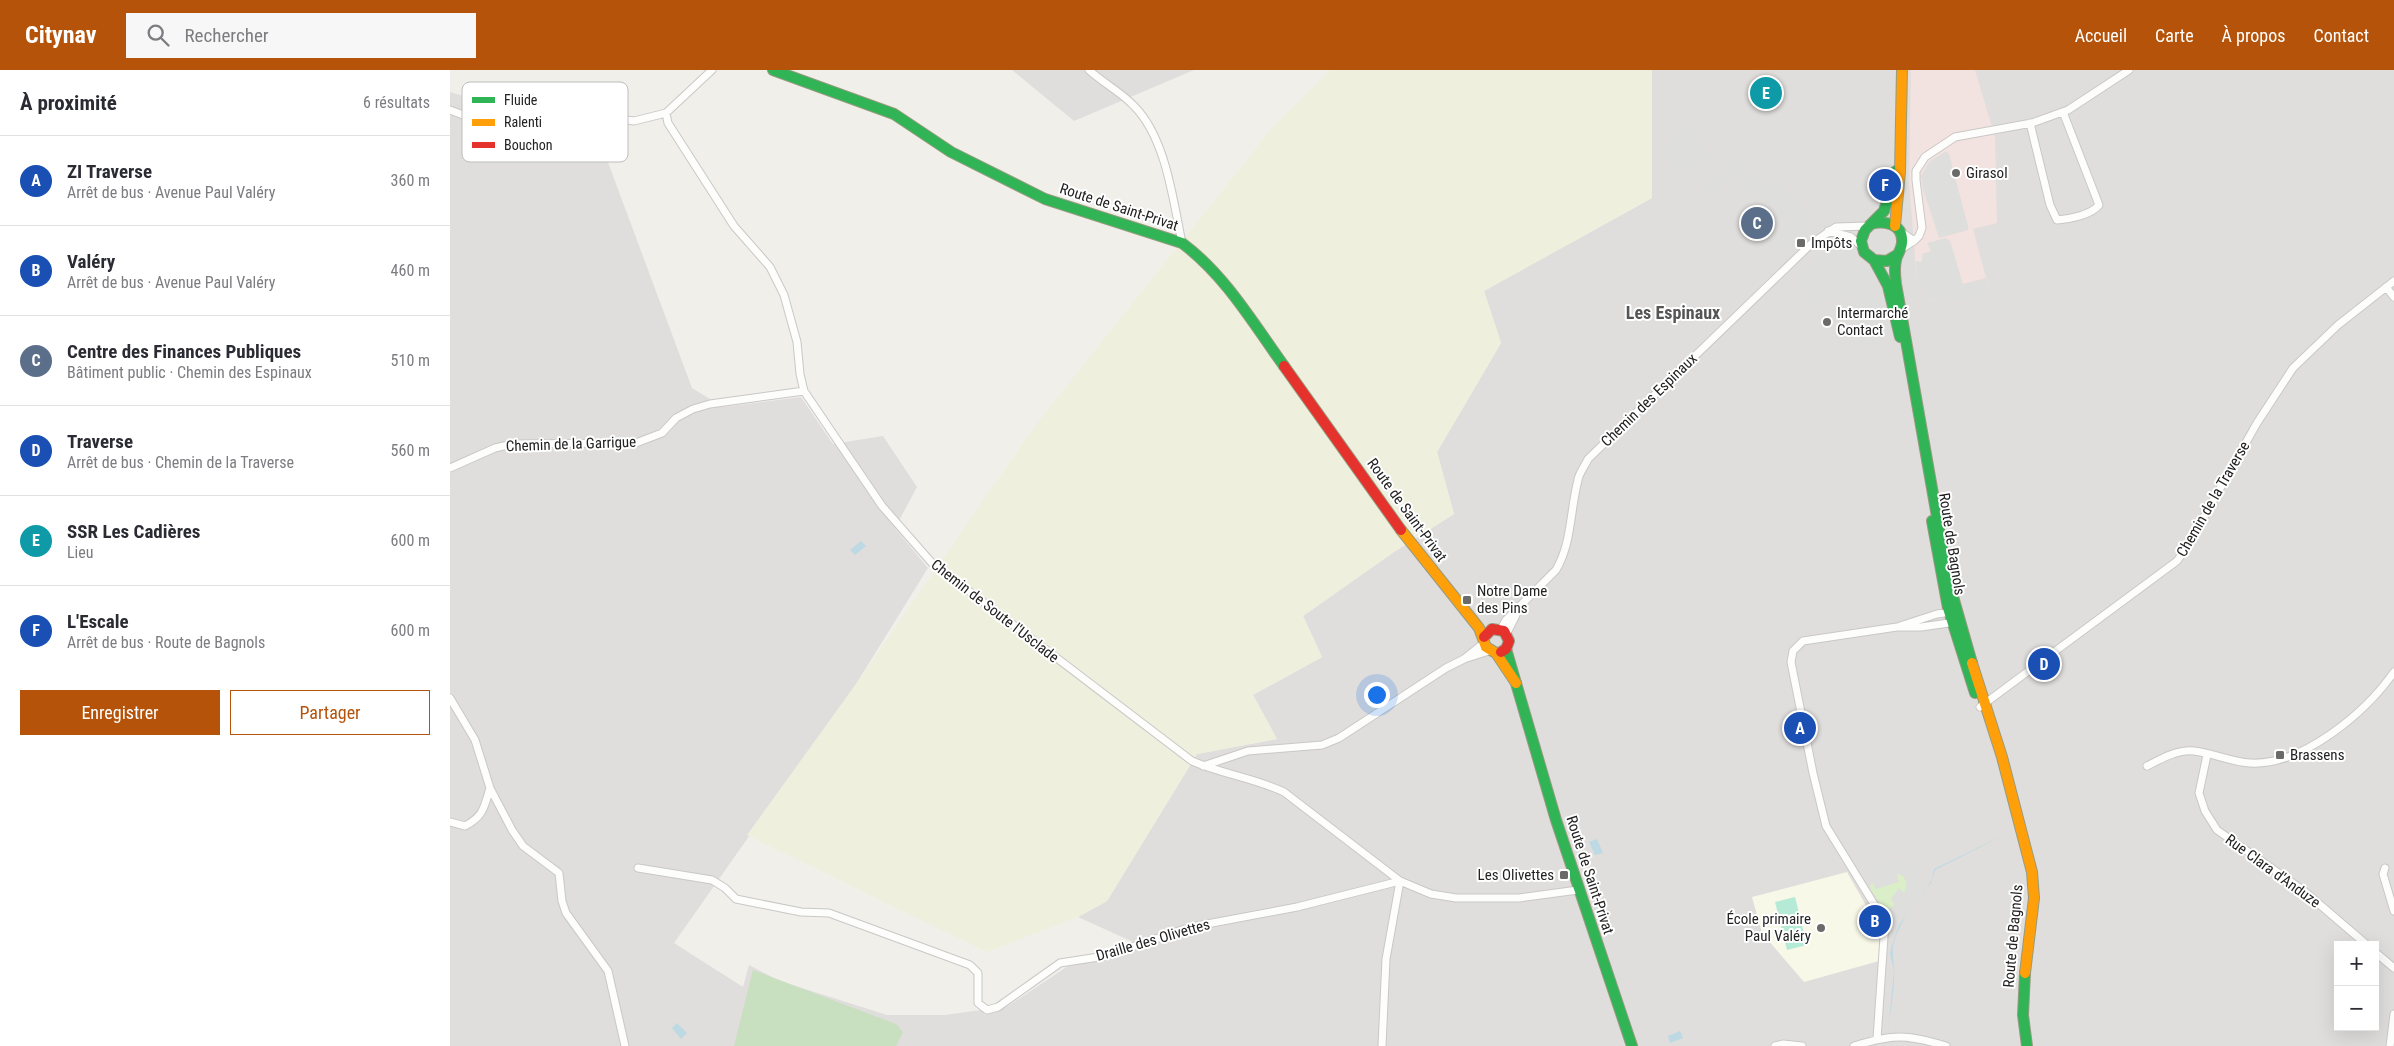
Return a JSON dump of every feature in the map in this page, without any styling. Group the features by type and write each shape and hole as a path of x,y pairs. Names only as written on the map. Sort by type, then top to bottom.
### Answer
{"street":[{"path":"628,120 634,121 666,113 712,70"},
{"name":"Route de Saint-Privat","path":"773,70 894,114 951,152 1045,199 1182,243 1201,257 1220,277 1420,556 1493,639 1516,683"},
{"path":"1089,70 1134,106 1152,129 1166,174 1182,243"},
{"path":"1902,70 1896,227 1902,238 1895,270 1905,342"},
{"path":"1874,260 1887,261 1919,236 1922,228 1916,171 1925,158 1955,137 2030,123 2063,112 2129,70"},
{"path":"450,110 462,115"},
{"path":"2030,123 2050,206 2057,220 2067,220 2096,209 2099,204 2063,112"},
{"name":"Chemin de Soute l'Usclade","path":"666,113 668,124 718,202 734,226 770,267 784,295 797,342 800,374 804,391 882,506 932,563 1192,761 1203,766 1266,784 1284,792 1400,881"},
{"path":"1862,247 1862,236 1884,211 1900,160"},
{"path":"1870,225 1884,221 1896,227 1905,237 1914,241"},
{"name":"Chemin des Espinaux","path":"1493,639 1524,602 1556,570 1565,550 1578,478 1588,459 1811,244 1836,227 1870,225"},
{"path":"1828,232 1851,237 1874,260 1888,286 1905,342"},
{"name":"Chemin de la Traverse","path":"1983,705 2176,561 2187,547 2257,423 2293,368 2338,325 2394,281"},
{"path":"2386,287 2394,297"},
{"name":"Route de Bagnols","path":"1905,342 1940,560 1953,617 2004,772 2032,872 2034,898 2023,997 2027,1046"},
{"name":"Chemin de la Garrigue","path":"450,468 502,446 636,443 662,433 676,418 693,409 710,404 804,391"},
{"path":"1878,1039 1885,922 1826,826 1812,773 1791,662 1793,651 1803,642 1953,617"},
{"path":"1897,627 1921,627 1953,617"},
{"path":"1203,766 1248,751 1322,745 1338,738 1493,639 1506,649"},
{"name":"Route de Saint-Privat","path":"1493,639 1509,641 1506,649 1578,890 1632,1046"},
{"path":"2147,766 2173,754 2193,751 2251,763 2275,760 2304,752 2358,712 2381,690 2394,672"},
{"path":"450,698 475,740 490,788 512,830 523,846 559,873 562,901 566,913 608,971 625,1046"},
{"name":"Rue Clara d'Anduze","path":"2207,755 2199,793 2205,810 2218,830 2304,891 2362,941"},
{"path":"450,822 465,826 475,820 482,813 490,788"},
{"name":"Draille des Olivettes","path":"638,868 712,880 725,888 736,899 801,912 829,913 970,965 978,973 978,1003 987,1010 998,1007 1060,963 1105,956 1191,927 1297,907 1400,881"},
{"path":"2385,868 2383,874 2394,911"},
{"path":"1382,1046 1386,959 1400,881 1431,894 1456,898 1518,898 1578,890"},
{"path":"2379,955 2394,968"},
{"path":"2390,1046 2394,1014"},
{"path":"1854,1046 1878,1039 1908,1036 1946,1046"},
{"path":"1775,1046 1783,1044 1802,1046"}],"shaded area":[{"path":"1012,70 1194,70 1074,121"},
{"path":"1331,70 1652,70 1652,198 1484,291 1501,343 1437,452 1454,514 1394,552 1303,616 1322,657 1253,695 1277,739 1197,754 1107,901 1078,917 987,952 747,835 856,684 1035,426 1273,127"},
{"path":"1652,70 2394,70 2394,1046 450,1046 450,92 462,96 462,162 608,162 692,388 723,407 801,397 833,444 883,436 917,487 895,528 928,568 856,684 674,943 743,987 749,965 780,981 887,1015 945,1015 981,1010 985,1015 1008,1006 1071,964 1111,958 1142,946 1078,917 1107,901 1197,754 1277,739 1253,695 1322,657 1303,616 1394,552 1454,514 1437,452 1501,343 1484,291 1652,198"},
{"path":"1911,70 1975,70 1995,137 1997,223 1973,229 1990,292 1950,303 1947,297 1927,301 1925,290 1917,283 1909,181"},
{"path":"1691,122 1710,161 1680,177 1660,149"},
{"path":"1946,151 1949,154 1968,230 1939,238 1923,189 1921,176 1929,162"},
{"path":"1730,160 1734,163 1742,161 1768,185 1776,178 1813,219 1803,228 1808,233 1783,256 1769,242 1789,221 1766,197 1760,202 1733,176 1703,204 1698,199 1702,195 1699,191"},
{"path":"1946,238 1950,241 1963,284 1986,278 1990,292 1950,303 1947,297 1927,301 1925,290 1917,283 1916,261 1922,262 1922,254 1931,251 1927,243"},
{"path":"1847,246 1859,264 1875,278 1885,322 1880,331 1883,347 1858,351 1847,296 1806,304 1799,266 1815,263 1820,251"},
{"path":"1912,858 1927,885 1900,922 1893,922 1888,910 1892,908 1891,900 1900,887 1904,892 1903,876 1898,874 1899,882 1876,889 1865,871 1895,859"},
{"name":"École primaire Paul Valéry","path":"1847,872 1876,923 1880,925 1880,930 1882,931 1879,961 1804,982 1762,933 1752,897"}],"green space":[{"path":"1897,874 1903,876 1905,880 1905,891 1904,893 1899,888 1891,899 1895,905 1888,910 1884,909 1870,886 1872,883 1876,889 1899,882"},
{"path":"1795,897 1807,945 1787,950 1775,902"},
{"path":"753,970 896,1024 903,1032 896,1046 734,1046"}],"water":[{"path":"861,541 866,546 855,555 850,550"},
{"path":"2008,833 1935,870 1932,879 1934,869"},
{"path":"1597,839 1603,853 1595,855 1589,842"},
{"path":"1925,891 1903,921 1896,935 1893,949 1894,971 1890,953 1899,925"},
{"path":"1894,971 1894,985 1888,1032"},
{"path":"677,1023 687,1033 681,1039 672,1028"},
{"path":"1680,1031 1683,1038 1670,1043 1668,1036"}],"traffic: fast":[{"path":"773,70 894,114 951,152 1045,199 1182,243 1212,270 1225,285 1284,366"},
{"path":"1896,171 1884,211 1865,230 1861,241 1864,252 1874,260 1887,261 1897,255"},
{"path":"1871,224 1887,223 1896,227 1902,236 1902,245 1895,266 1896,284 1948,579 1972,663"},
{"path":"1874,260 1888,286 1900,337"},
{"path":"1932,521 1948,608 1975,693"},
{"path":"1506,649 1556,820 1632,1046"},
{"path":"2025,973 2023,1015 2027,1046"}],"traffic: slow":[{"path":"1895,226 1900,172 1902,70"},
{"path":"1401,530 1479,628 1486,647 1496,653 1516,683"},
{"path":"1972,663 2002,757 2032,872 2034,898 2025,973"}],"traffic: jam":[{"path":"1284,366 1401,530"},
{"path":"1484,637 1492,629 1504,631 1509,641 1506,649 1501,652"}],"place":[{"name":"SSR Les Cadières","path":"1766,93"},
{"name":"Girasol","path":"1956,173"},
{"name":"L'Escale","path":"1885,185"},
{"name":"Centre des Finances Publiques","path":"1757,223"},
{"name":"Impôts","path":"1801,243"},
{"name":"Intermarché Contact","path":"1827,322"},
{"name":"Notre Dame des Pins","path":"1467,600"},
{"name":"Traverse","path":"2044,664"},
{"name":"ZI Traverse","path":"1800,728"},
{"name":"Brassens","path":"2280,755"},
{"name":"Les Olivettes","path":"1564,875"},
{"name":"Valéry","path":"1875,921"},
{"name":"École primaire Paul Valéry","path":"1821,928"}],"district":[{"name":"Les Espinaux","path":"1673,313"}]}
